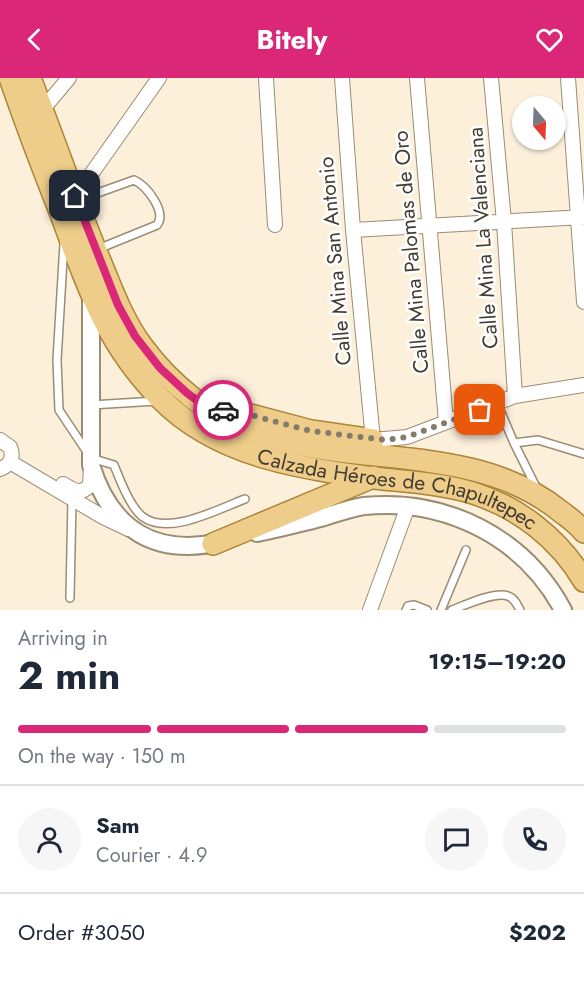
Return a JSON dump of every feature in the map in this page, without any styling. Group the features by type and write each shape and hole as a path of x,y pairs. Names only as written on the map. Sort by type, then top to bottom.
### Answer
{"main road":[{"name":"Calzada Héroes de Chapultepec","path":"12,80 42,110 75,199 128,325 142,347 174,382 206,407 238,426 282,441 326,450 483,471 521,485 582,528"},
{"name":"Calzada Héroes de Chapultepec","path":"12,80 101,317 118,347 143,380 162,400 196,427 247,452 301,467 446,486 474,494 508,509 543,531 567,556 584,581"},
{"path":"206,407 243,413 311,431 373,440"},
{"path":"213,544 374,477"}],"street":[{"path":"42,110 69,78"},
{"path":"75,199 159,78"},
{"path":"266,78 275,225"},
{"name":"Calle Mina San Antonio","path":"342,78 353,230 373,440"},
{"name":"Calle Mina Palomas de Oro","path":"417,78 446,423"},
{"name":"Calle Mina La Valenciana","path":"491,78 504,222 515,396"},
{"path":"568,78 581,217 584,302"},
{"path":"353,230 581,217"},
{"path":"75,494 90,485 91,294"},
{"path":"373,440 407,437 515,396 584,385"},
{"path":"0,440 10,447 7,461 75,494 103,517 157,542 180,545 213,544 363,506 408,506 447,514 469,522 512,546 541,576 563,610"},
{"path":"91,462 98,489 113,513 139,534"},
{"path":"370,610 408,506"}],"lane":[{"path":"75,199 134,180 143,184 161,212 161,220 157,225 96,250"},
{"path":"65,226 57,360 59,410 91,462 114,465 123,489 142,517 158,525 184,522 245,499"},
{"path":"91,405 162,400"},
{"path":"497,403 541,497"},
{"path":"514,443 538,440 584,454"},
{"path":"70,598 75,494"},
{"path":"441,610 466,550"},
{"path":"452,610 495,595 507,595 514,600 520,610"},
{"path":"406,610 408,606 414,605 428,610"}],"way so far":[{"path":"223,410 311,431 385,440 407,437 480,410"}],"route":[{"path":"75,196 118,305 142,347 160,368 187,393 206,407 223,410"}]}
